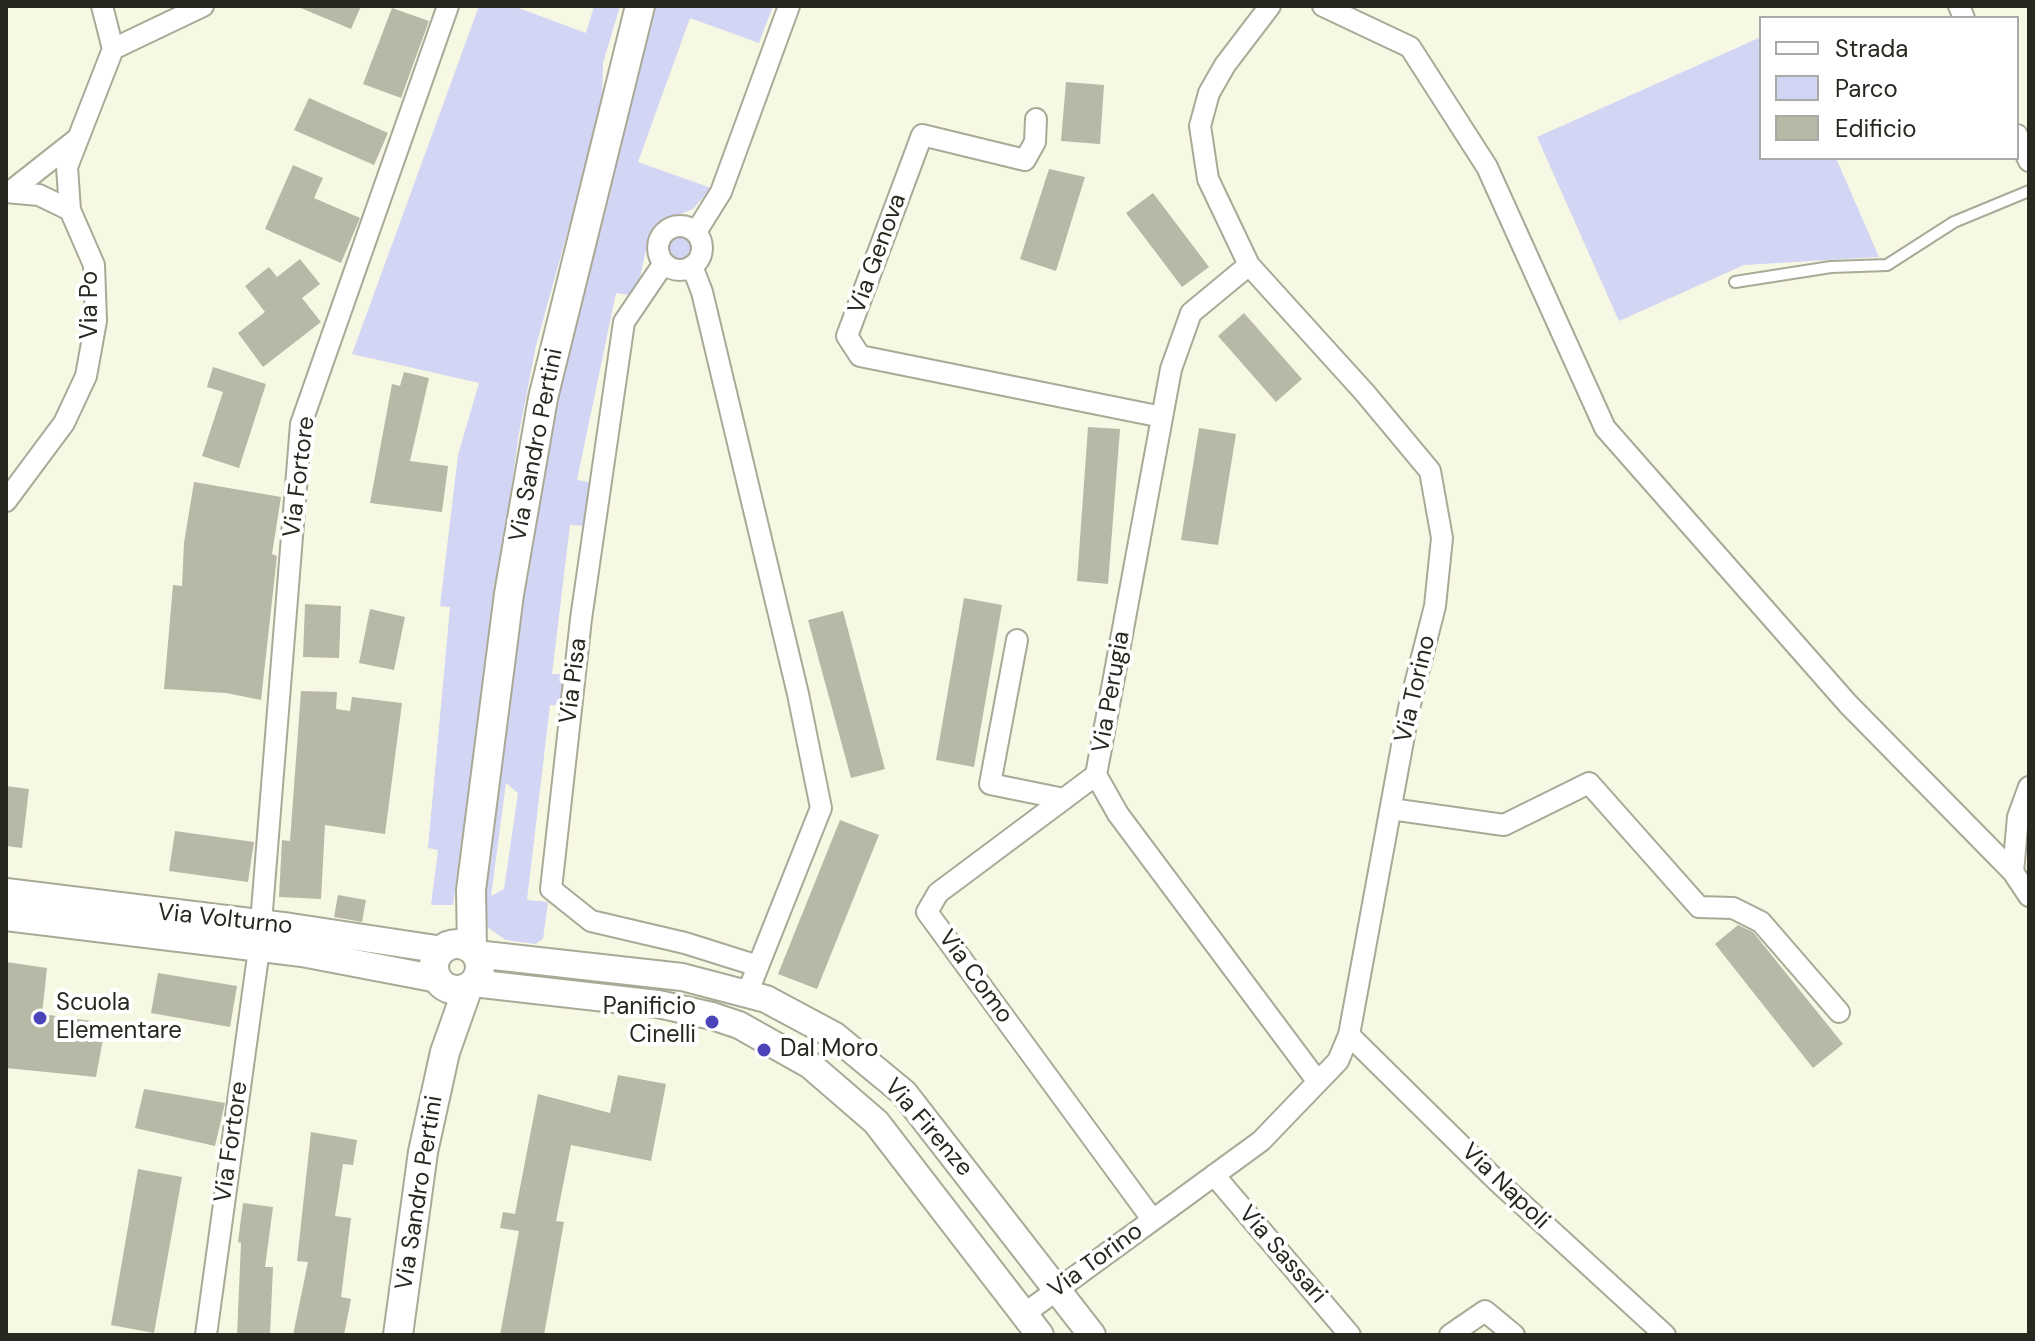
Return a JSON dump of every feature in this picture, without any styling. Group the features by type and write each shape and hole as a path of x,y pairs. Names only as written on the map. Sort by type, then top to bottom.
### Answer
{"main road":[{"name":"Via Sandro Pertini","path":"460,950 471,890 509,594 543,398 640,6"},
{"name":"Via Sandro Pertini","path":"455,983 435,964 460,950"},
{"name":"Via Sandro Pertini","path":"455,983 480,969 460,950"},
{"name":"Via Sandro Pertini","path":"398,1335 423,1152 445,1052 455,983"}],"street":[{"path":"102,6 113,49 203,6"},
{"name":"Via Fortore","path":"206,1335 260,936 301,424 448,6"},
{"path":"696,232 682,226 662,235 658,249 664,263 678,270 692,266 701,254 696,232 721,192 789,6"},
{"name":"Via Torino","path":"1032,1325 1056,1288 1261,1141 1338,1061 1349,1035 1409,708 1435,606 1442,538 1430,471 1249,265 1208,179 1200,126 1209,93 1225,65 1270,6"},
{"path":"1323,6 1410,47 1487,167 1605,428 1848,704 2013,872 2029,896"},
{"name":"Via Po","path":"6,501 64,423 86,376 96,321 94,265 70,210 67,167 113,49"},
{"name":"Via Genova","path":"1036,119 1035,142 1025,160 922,135 847,336 860,356 1162,417"},
{"path":"8,192 78,138"},
{"path":"2019,139 2029,161"},
{"path":"8,192 39,195 70,210"},
{"name":"Via Pisa","path":"664,263 624,322 581,619 551,889 591,921 685,943 758,966"},
{"name":"Via Perugia","path":"1249,265 1191,313 1171,369 1096,775 1118,814 1318,1082"},
{"path":"692,266 702,292 798,694 821,808 747,994"},
{"path":"1017,640 990,784 1064,799"},
{"name":"Via Como","path":"1096,775 938,893 927,912 1152,1219"},
{"path":"1391,809 1504,825 1589,783 1699,907 1733,908 1761,922 1839,1012"},
{"path":"2013,872 2018,817 2029,787"},
{"name":"Via Volturno","path":"6,892 260,936 455,983"},
{"name":"Via Volturno","path":"6,917 460,950"},
{"name":"Via Firenze","path":"460,950 682,977 766,999 835,1036 904,1093 1092,1335"},
{"name":"Via Firenze","path":"455,983 658,1004 712,1016 739,1025 810,1065 876,1122 1032,1325"},
{"name":"Via Napoli","path":"1349,1035 1497,1181 1665,1335"},
{"name":"Via Sassari","path":"1214,1175 1350,1335"},
{"path":"1450,1335 1485,1311 1514,1335"}],"lane":[{"path":"1735,282 1831,267 1887,265 1954,222 2029,191"}],"green space":[{"path":"479,6 513,6 586,33 594,6 620,6 603,63 602,106 536,346 519,433 453,905 431,905 438,850 428,848 450,607 440,606 458,455 479,383 352,354"},
{"path":"652,6 773,6 759,43 690,18 638,162 711,188 693,209 656,224 648,240 636,296 616,293 577,480 594,483 587,526 570,525 552,674 570,674 568,706 550,705 527,900 548,902 543,939 535,944 506,940 487,927 479,927 475,913 545,432","holes":["506,783 518,793 504,889 491,896"]},
{"path":"1759,38 1759,160 1837,160 1879,257 1744,265 1619,321 1537,137"},
{"path":"680,235 689,239 693,248 689,257 680,261 671,257 667,248 671,239"}],"building":[{"path":"296,6 361,6 351,29"},
{"path":"392,8 429,21 401,98 363,84"},
{"path":"1066,82 1104,85 1100,144 1061,141"},
{"path":"309,98 388,133 374,165 294,130"},
{"path":"293,165 323,178 314,198 360,218 341,263 265,229"},
{"path":"1049,169 1085,177 1056,271 1020,259"},
{"path":"1153,193 1209,267 1182,287 1126,213"},
{"path":"300,259 320,284 302,298 321,322 263,367 238,333 265,312 245,286 269,267 277,277"},
{"path":"1244,313 1302,379 1276,402 1218,336"},
{"path":"213,367 266,384 239,468 202,456 223,392 207,387"},
{"path":"404,372 429,378 410,461 448,466 442,512 370,503 392,384 400,386"},
{"path":"1088,427 1120,429 1108,584 1077,581"},
{"path":"1199,428 1236,434 1218,545 1181,540"},
{"path":"194,482 281,497 272,554 277,556 261,700 226,693 164,689 173,585 182,586 184,543"},
{"path":"964,598 1002,605 974,767 936,760"},
{"path":"305,604 341,606 339,658 303,657"},
{"path":"370,609 405,617 394,670 359,663"},
{"path":"843,611 885,769 851,778 808,620"},
{"path":"301,691 337,692 336,709 350,711 352,697 402,703 385,834 325,825 321,899 279,897 282,840 290,841"},
{"path":"6,786 29,789 22,848 6,846"},
{"path":"840,820 879,835 817,989 778,974"},
{"path":"175,831 254,842 248,882 169,871"},
{"path":"338,895 366,900 362,922 334,917"},
{"path":"1738,925 1753,932 1843,1044 1813,1068 1715,944"},
{"name":"Scuola Elementare","path":"6,962 47,968 42,1014 106,1023 96,1077 6,1068"},
{"path":"158,973 237,986 230,1027 151,1013"},
{"path":"618,1075 666,1084 651,1161 571,1145 556,1221 564,1222 544,1335 500,1335 519,1231 500,1228 503,1212 515,1214 538,1094 610,1113"},
{"path":"144,1089 225,1103 215,1146 135,1128"},
{"path":"311,1132 357,1140 353,1165 343,1164 335,1216 351,1218 341,1297 351,1299 344,1335 293,1335 308,1262 297,1261"},
{"path":"138,1169 182,1177 154,1333 111,1325"},
{"path":"243,1203 273,1207 265,1267 273,1267 270,1335 237,1335 241,1243 238,1242"}],"place":[{"name":"Scuola Elementare","path":"40,1018"},
{"name":"Panificio Cinelli","path":"712,1022"},
{"name":"Dal Moro","path":"764,1050"}]}
